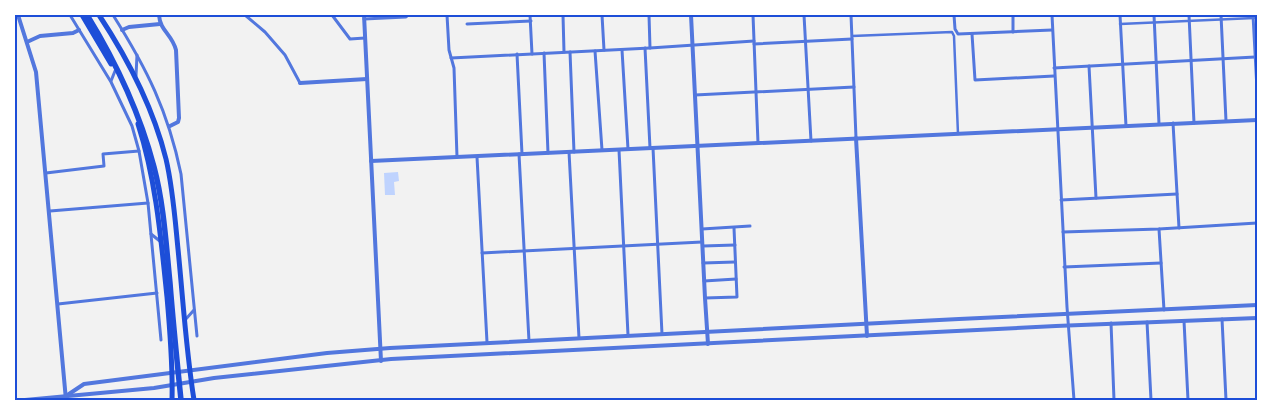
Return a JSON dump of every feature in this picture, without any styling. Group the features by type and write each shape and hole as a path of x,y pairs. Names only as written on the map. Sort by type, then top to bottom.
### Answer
{"highway":[{"path":"82,15 126,92 146,150 156,202 161,242 169,324 173,386 172,400"},
{"path":"87,15 119,74 133,105 154,168 166,238 181,400"},
{"path":"99,15 136,77 156,126 166,158 173,196 194,400"}],"street":[{"path":"18,15 36,72 66,398"},
{"path":"70,15 111,82 132,126 139,152 148,203 161,340"},
{"path":"113,15 155,88 170,126 181,174 197,336"},
{"path":"159,15 160,24 176,50 179,118 178,122 170,126"},
{"path":"245,15 265,32 285,55 300,83 367,79"},
{"path":"332,15 350,39 365,38"},
{"path":"381,361 364,17 408,15"},
{"path":"447,15 449,50 454,68 457,157"},
{"path":"530,15 532,54"},
{"path":"563,15 564,52"},
{"path":"602,15 604,50"},
{"path":"649,15 650,48"},
{"path":"691,15 708,344"},
{"path":"753,15 758,143"},
{"path":"804,15 811,141"},
{"path":"851,15 867,336"},
{"path":"954,15 954,29 958,34 1052,30"},
{"path":"1013,15 1013,32"},
{"path":"1052,15 1064,267 1074,400"},
{"path":"1120,15 1126,126"},
{"path":"1154,15 1159,124"},
{"path":"1189,15 1194,123"},
{"path":"1221,15 1226,121"},
{"path":"1120,24 1189,22 1254,16 1257,89"},
{"path":"467,24 530,21"},
{"path":"122,30 129,27 160,24"},
{"path":"27,42 40,36 73,33 79,30"},
{"path":"452,58 622,50 692,44 805,41 952,32 954,36 958,134"},
{"path":"972,34 975,80 1054,76"},
{"path":"644,48 658,244 662,334"},
{"path":"622,50 628,149"},
{"path":"595,51 602,150"},
{"path":"570,52 579,338"},
{"path":"544,53 548,153"},
{"path":"517,54 530,341"},
{"path":"136,77 137,55"},
{"path":"1054,68 1256,57"},
{"path":"1089,66 1096,198"},
{"path":"111,82 115,71"},
{"path":"695,95 854,87"},
{"path":"371,161 1257,120"},
{"path":"1173,123 1179,228"},
{"path":"619,150 628,336"},
{"path":"46,172 104,166 104,154 139,152"},
{"path":"477,157 487,342"},
{"path":"1061,200 1177,194"},
{"path":"50,211 148,203"},
{"path":"1063,232 1257,223"},
{"path":"702,229 750,226"},
{"path":"705,298 737,297 734,228"},
{"path":"1159,229 1164,310"},
{"path":"151,234 161,242"},
{"path":"482,253 658,244 735,245"},
{"path":"703,263 735,262"},
{"path":"1064,267 1161,263"},
{"path":"704,281 736,279"},
{"path":"58,304 157,293"},
{"path":"66,398 84,384 327,353 487,342 1257,306"},
{"path":"185,320 194,309"},
{"path":"159,317 169,324"},
{"path":"25,400 86,396 289,370 435,356 465,357 1111,323 1257,318"},
{"path":"1222,319 1226,400"},
{"path":"1184,320 1188,400"},
{"path":"1147,322 1151,400"},
{"path":"1111,323 1114,400"}],"water":[{"path":"398,172 399,181 394,182 395,195 385,195 384,173"}]}
